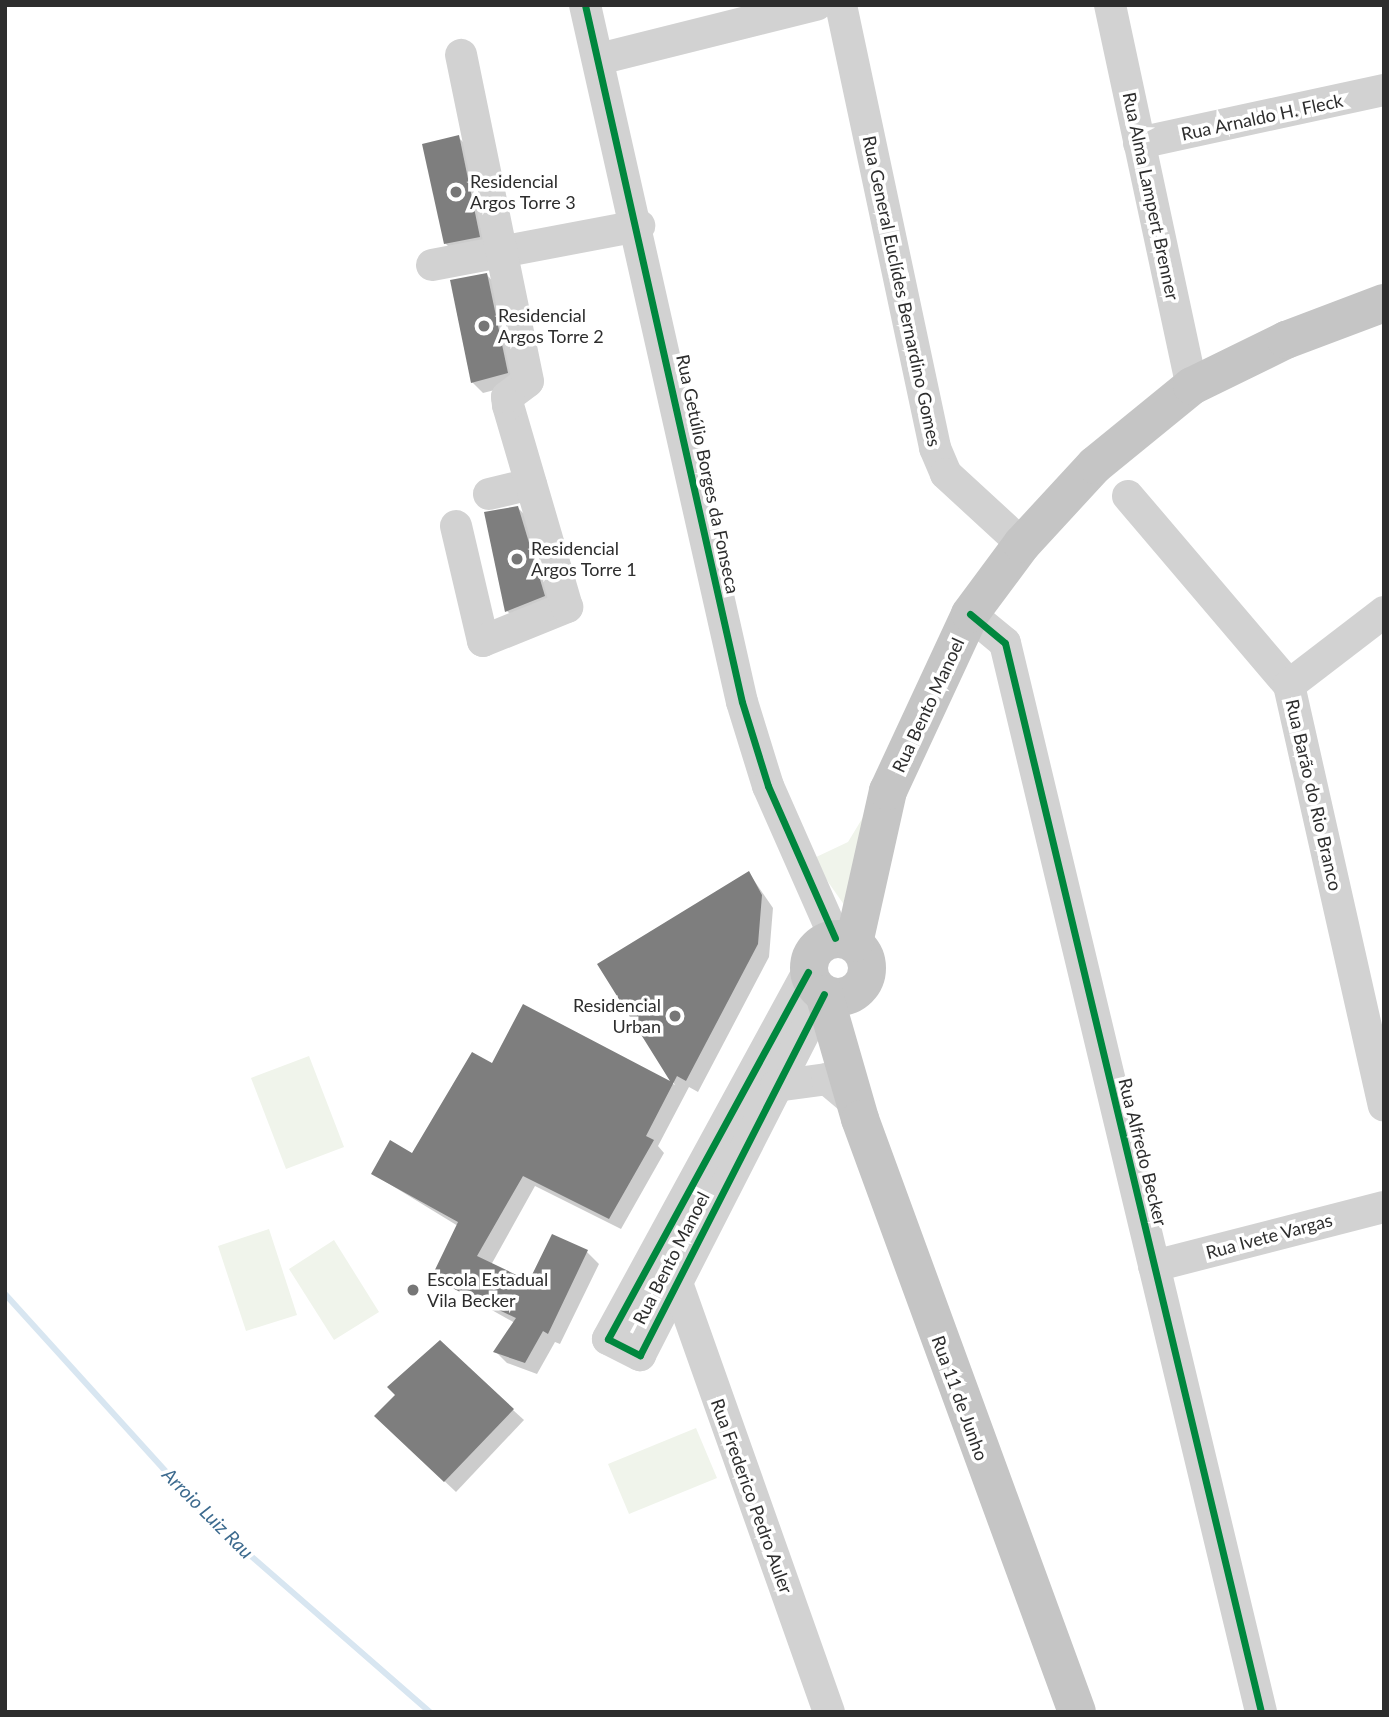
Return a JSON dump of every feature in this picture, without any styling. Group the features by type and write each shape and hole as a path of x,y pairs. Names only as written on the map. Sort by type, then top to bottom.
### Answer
{"main road":[{"name":"Rua Bento Manoel","path":"844,941 888,791 970,614 1022,544 1095,465 1192,386 1286,340 1384,303"},
{"path":"844,941 867,968 861,987 826,987 817,946 844,941"},
{"name":"Rua 11 de Junho","path":"826,987 851,1092 1077,1712"}],"street":[{"name":"Rua Getúlio Borges da Fonseca","path":"585,5 639,226 742,702 768,786 844,941"},
{"path":"599,59 816,5"},
{"name":"Rua General Euclídes Bernardino Gomes","path":"841,5 935,448 946,474 1022,544"},
{"name":"Rua Alma Lampert Brenner","path":"1110,5 1192,386"},
{"path":"456,526 483,641 567,607 507,397 528,381 506,251 461,55"},
{"name":"Rua Arnaldo H. Fleck","path":"1139,143 1384,90"},
{"path":"432,265 639,226"},
{"path":"489,494 531,484"},
{"name":"Rua Barão do Rio Branco","path":"1128,496 1289,685 1384,1105"},
{"path":"1289,685 1384,612"},
{"name":"Rua Alfredo Becker","path":"970,614 1005,643 1261,1712"},
{"name":"Rua Bento Manoel","path":"826,987 640,1355 608,1339 707,1153 826,987"},
{"path":"776,1086 827,1079 851,1092"},
{"name":"Rua Ivete Vargas","path":"1154,1266 1384,1206"},
{"name":"Rua Frederico Pedro Auler","path":"676,1280 829,1712"}],"shaded area":[{"path":"868,809 847,909 812,859 848,842"},
{"path":"309,1056 344,1147 286,1169 251,1078"},
{"path":"269,1229 297,1315 246,1331 218,1246"},
{"path":"334,1240 379,1312 334,1340 289,1269"},
{"path":"696,1428 717,1478 629,1514 608,1464"}],"building":[{"name":"Residencial Argos Torre 3","path":"459,135 480,237 444,244 422,144"},
{"name":"Residencial Argos Torre 2","path":"487,273 508,373 471,383 450,280"},
{"name":"Residencial Argos Torre 1","path":"518,506 545,596 505,612 484,512"},
{"path":"749,871 762,895 758,944 686,1081 677,1076 646,1136 654,1140 609,1219 523,1176 477,1256 529,1281 552,1234 588,1250 548,1334 543,1331 525,1363 493,1352 516,1318 431,1278 458,1222 371,1174 390,1140 412,1153 472,1052 492,1063 523,1004 670,1081 597,964"},
{"path":"440,1340 514,1409 444,1482 374,1416 395,1395 387,1387"}],"waterway":[{"name":"Arroio Luiz Rau","path":"5,1294 212,1522 430,1712"}],"cycle path":[{"path":"585,5 742,702 768,786 835,938"},
{"path":"970,614 1005,643 1261,1712"},
{"path":"808,972 608,1339 640,1355 824,994"}],"place":[{"name":"Residencial Argos Torre 3","path":"456,192"},
{"name":"Residencial Argos Torre 2","path":"484,326"},
{"name":"Residencial Argos Torre 1","path":"517,559"},
{"name":"Residencial Urban","path":"675,1016"},
{"name":"Escola Estadual Vila Becker","path":"413,1290"}]}
